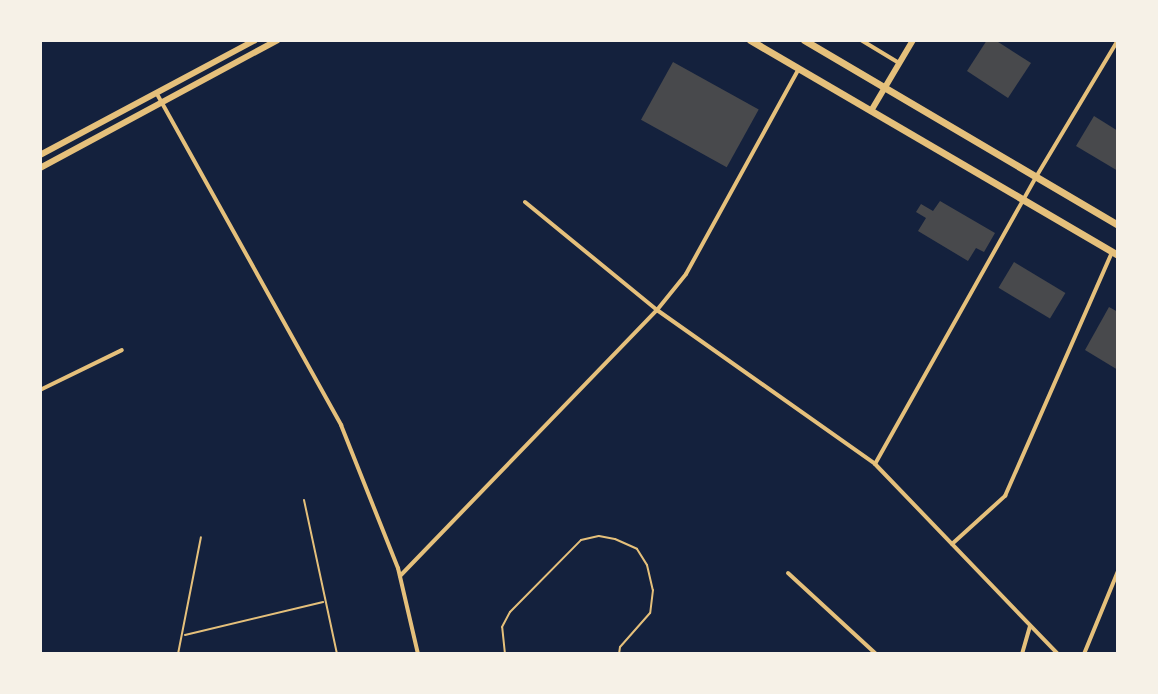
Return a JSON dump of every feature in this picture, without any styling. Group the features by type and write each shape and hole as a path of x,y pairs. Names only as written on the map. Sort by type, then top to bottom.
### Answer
{"main road":[{"path":"40,155 255,40"},
{"path":"40,168 278,40"},
{"path":"750,40 1115,254"},
{"path":"804,40 1118,225"},
{"path":"871,111 913,40"}],"street":[{"path":"861,40 899,63"},
{"path":"875,464 1036,177 1118,40"},
{"path":"400,576 657,310 686,274 799,68"},
{"path":"156,93 341,425 400,576 418,654"},
{"path":"525,202 657,310 875,464 1058,654"},
{"path":"952,544 1005,496 1115,254"},
{"path":"40,390 122,350"},
{"path":"1084,654 1118,571"},
{"path":"788,573 876,654"},
{"path":"1022,654 1030,626"}],"lane":[{"path":"304,500 337,654"},
{"path":"505,654 502,627 510,612 581,540 599,536 637,549 647,565 653,590 650,613 620,647 619,654"},
{"path":"178,654 185,635 201,537"},
{"path":"185,635 326,601"}],"building":[{"path":"987,40 995,40 1031,63 1008,98 967,71"},
{"path":"673,62 759,110 727,167 641,120"},
{"path":"1094,116 1118,131 1118,171 1076,146"},
{"path":"940,201 995,233 984,252 976,248 968,261 918,231 926,218 916,212 921,204 933,211"},
{"path":"1014,262 1065,293 1050,319 999,288"},
{"path":"1109,307 1118,312 1118,370 1085,350"}]}
